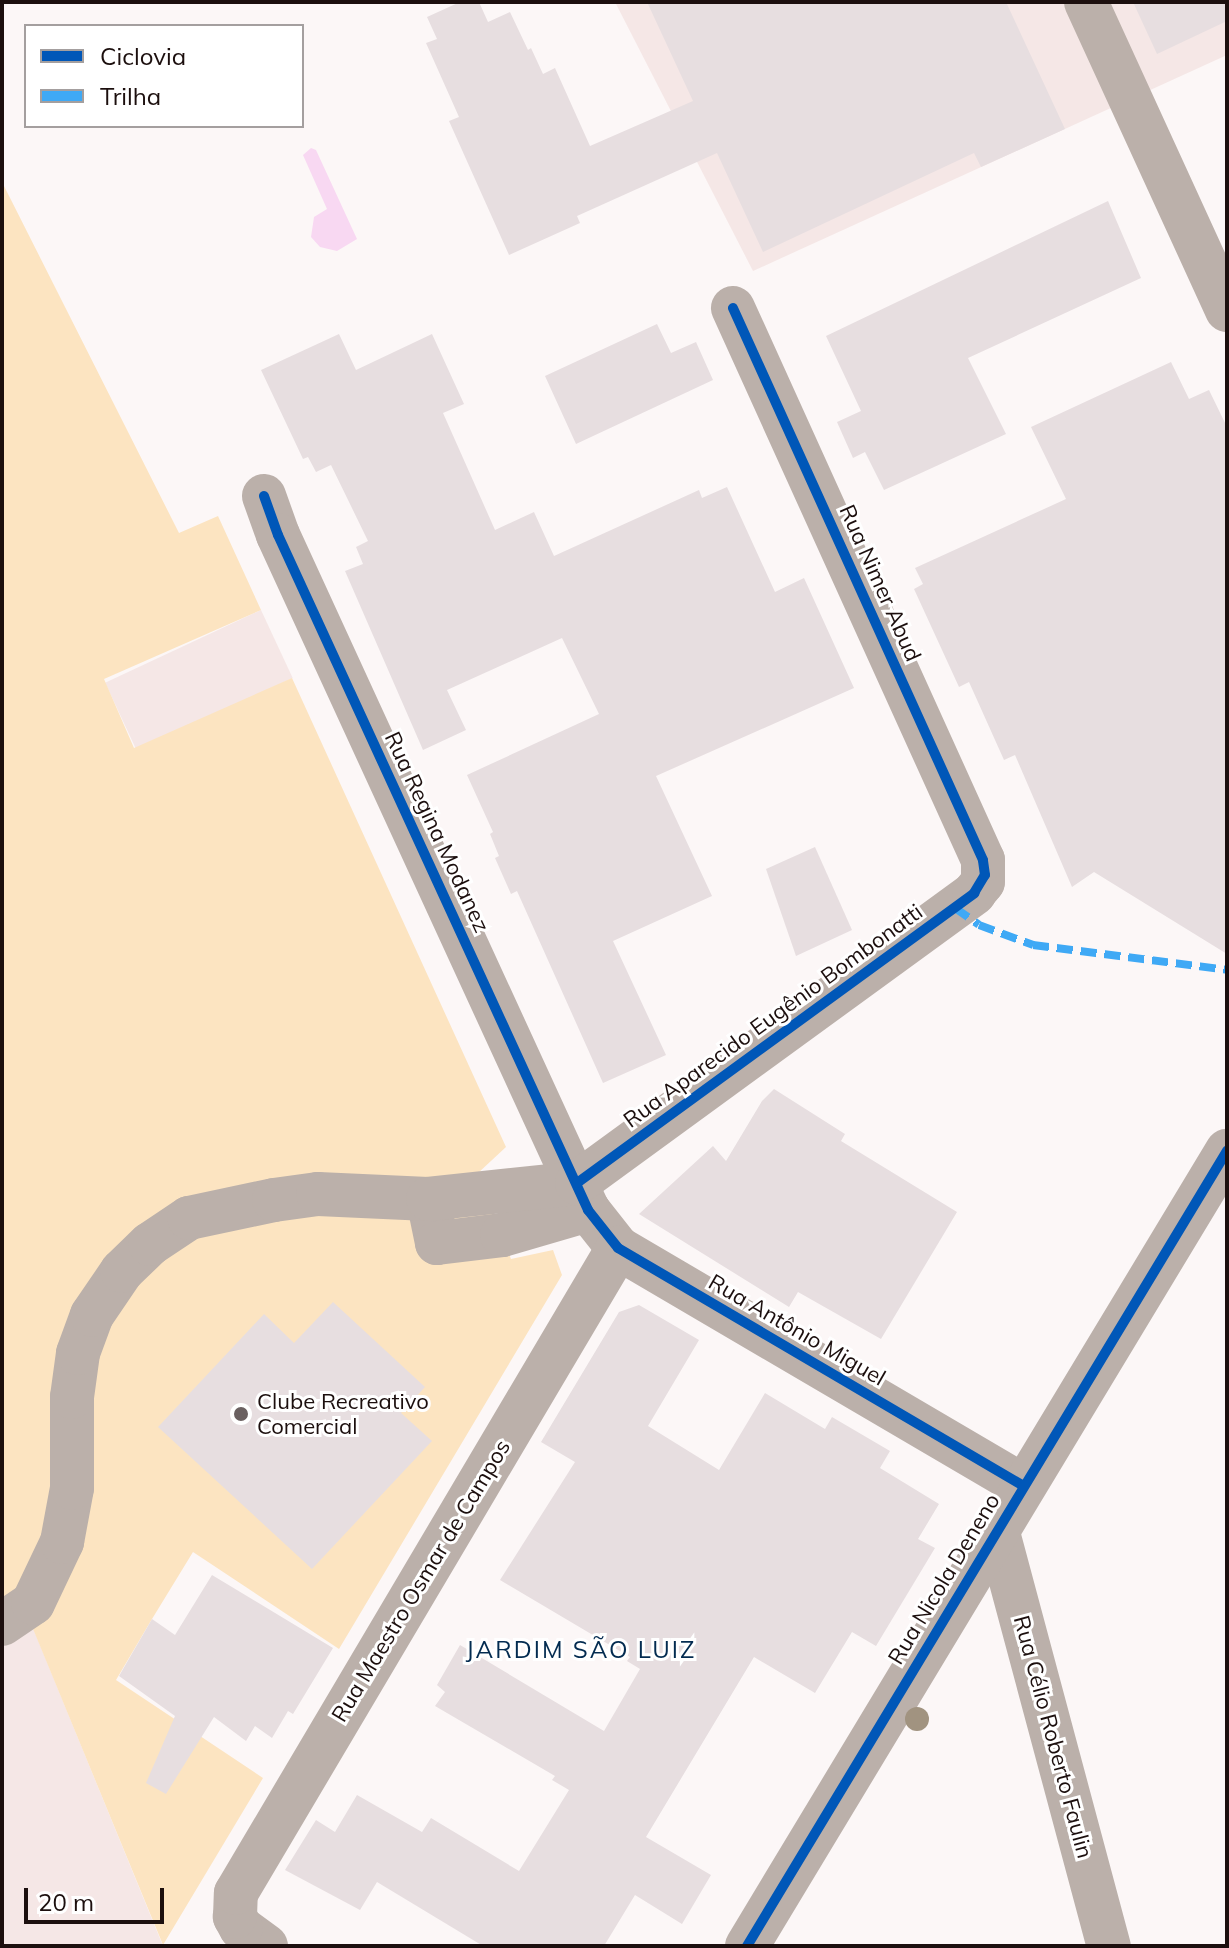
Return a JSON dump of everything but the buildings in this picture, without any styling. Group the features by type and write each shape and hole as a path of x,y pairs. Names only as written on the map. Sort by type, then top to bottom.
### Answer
{"street":[{"path":"1086,2 1227,310"},
{"name":"Rua Nimer Abud","path":"733,308 977,845 985,875"},
{"name":"Rua Regina Modanez","path":"264,496 278,535 583,1196"},
{"name":"Rua Aparecido Eugênio Bombonatti","path":"583,1196 974,893 985,875"},
{"name":"Rua Nicola Deneno","path":"747,1946 1227,1151"},
{"path":"2,1624 33,1603 62,1542 72,1488 72,1397 78,1353 92,1315 132,1262 150,1244 189,1218 231,1206 318,1194 428,1199 583,1196"},
{"name":"Rua Antônio Miguel","path":"583,1196 618,1248 1023,1486"},
{"name":"Rua Maestro Osmar de Campos","path":"251,1931 236,1893 618,1248"},
{"name":"Rua Célio Roberto Faulin","path":"997,1529 1109,1946"}],"shaded area":[{"path":"615,2 1227,2 1227,55 753,271"},
{"path":"311,148 316,150 357,239 337,251 320,247 311,237 314,217 327,209 303,155"},
{"name":"Clube Recreativo Comercial","path":"2,182 179,533 218,516 261,610 104,679 134,748 292,678 506,1147 477,1174 511,1259 553,1250 562,1275 339,1649 193,1552 152,1619 116,1680 263,1778 163,1945 31,1624 2,1644"},
{"path":"261,610 293,678 137,751 105,683"},
{"path":"31,1623 163,1946 2,1946 2,1644"}],"marked path":[{"path":"955,908 979,925 1033,945 1227,970"}],"cycle path":[{"path":"577,1183 974,893 985,875 983,860 733,308"},
{"path":"264,496 278,535 588,1210 618,1248 1023,1486"},
{"path":"747,1946 1227,1151"}],"place":[{"name":"Clube Recreativo Comercial","path":"241,1414"}],"district":[{"name":"JARDIM SÃO LUIZ","path":"581,1650"}]}
